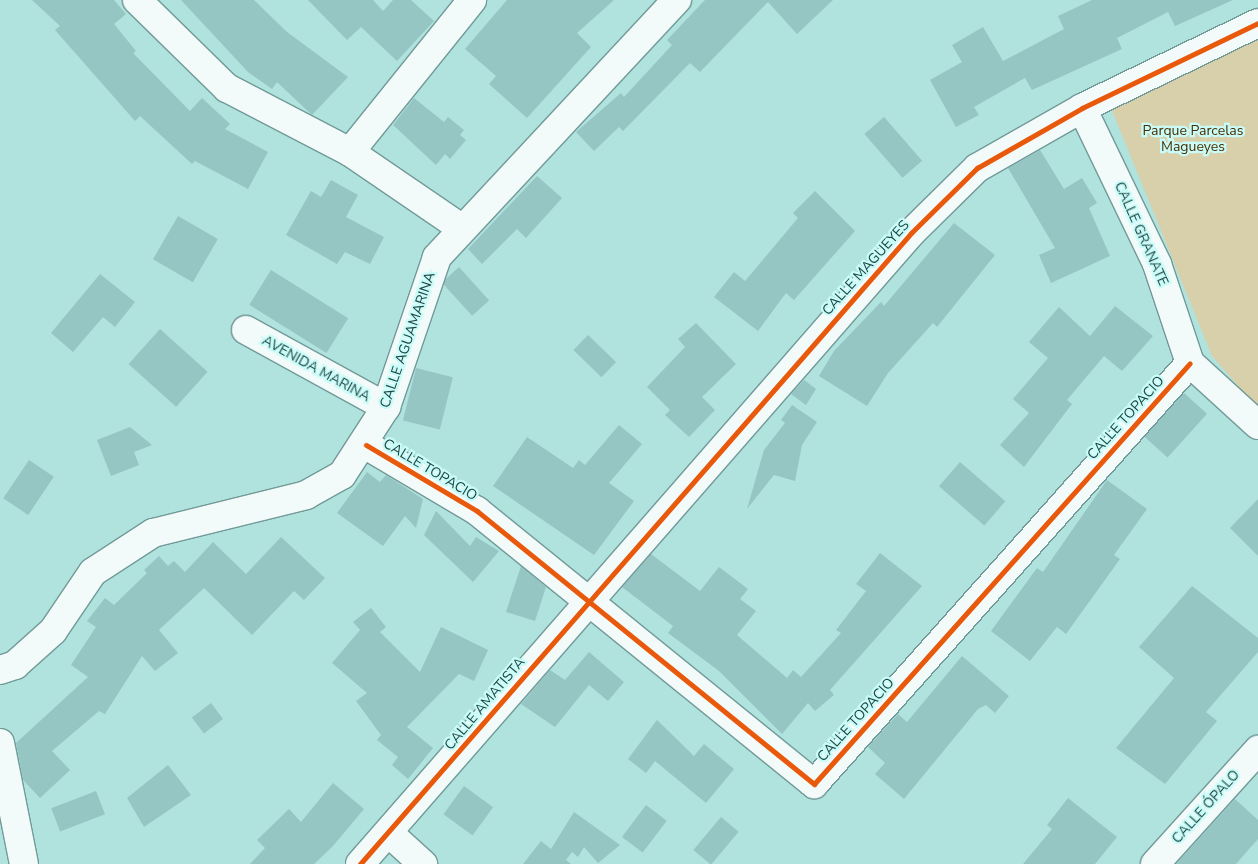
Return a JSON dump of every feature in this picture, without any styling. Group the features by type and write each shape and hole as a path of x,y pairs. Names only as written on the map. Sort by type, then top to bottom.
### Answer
{"street":[{"path":"137,0 227,88 350,152 460,227"},
{"name":"CALLE AGUAMARINA","path":"0,670 15,665 53,631 92,572 153,533 306,494 342,475 366,445 386,407 424,289 437,257 460,227 677,0"},
{"path":"350,152 469,1"},
{"name":"CALLE MAGUEYES","path":"586,602 911,234 977,168 1082,108 1258,23"},
{"name":"CALLE GRANATE","path":"1082,108 1158,264 1190,363 1258,425"},
{"name":"AVENIDA MARINA","path":"246,330 386,407"},
{"name":"CALLE TOPACIO","path":"366,445 477,511 586,602 814,784 1190,363"},
{"name":"CALLE AMATISTA","path":"360,864 390,834 586,602"},
{"path":"0,742 24,864"},
{"name":"CALLE ÓPALO","path":"1155,864 1258,750"},
{"path":"390,834 423,864"}],"green space":[{"name":"Parque Parcelas Magueyes","path":"1258,38 1258,409 1212,356 1111,108"}],"building":[{"path":"32,0 114,0 126,14 114,24 136,51 133,53 190,111 202,98 230,124 225,129 268,152 248,189 195,161 192,164 140,116 135,121 55,30 60,26"},
{"path":"181,0 254,0 287,32 348,77 312,115 277,82 272,89 248,72"},
{"path":"308,0 373,0 383,11 393,0 411,0 434,21 397,61 361,27 347,40"},
{"path":"507,0 614,0 577,33 591,47 527,118 489,84 496,76 465,49"},
{"path":"705,0 833,0 797,34 768,2 700,72 690,63 623,131 619,127 594,151 576,132 621,93 624,97 672,45 667,40"},
{"path":"1092,0 1233,0 1175,26 1168,12 1117,38 1122,49 1032,90 1025,78 974,107 979,115 956,127 930,80 962,62 952,45 983,27 1003,61 1064,29 1058,16"},
{"path":"414,98 444,122 448,117 464,130 460,135 466,140 450,159 445,154 436,165 393,125"},
{"path":"884,117 922,161 902,178 864,134"},
{"path":"1040,150 1064,189 1082,178 1097,203 1089,208 1110,256 1051,283 1039,255 1055,248 1008,168"},
{"path":"537,176 562,198 526,238 517,229 482,264 468,249"},
{"path":"331,180 358,195 346,217 384,237 370,264 345,252 337,264 286,235 311,191 321,197"},
{"path":"815,191 855,231 794,300 786,293 758,331 714,297 734,272 745,281 798,218 793,213"},
{"path":"178,216 218,239 193,282 153,259"},
{"path":"954,223 995,255 937,327 933,323 888,373 867,406 819,376 834,351 881,302 884,306"},
{"path":"459,267 489,300 472,316 442,282"},
{"path":"271,270 348,318 326,353 249,305"},
{"path":"100,274 135,302 115,327 103,317 73,352 51,333"},
{"path":"1115,306 1153,336 1122,371 1104,356 1067,400 1072,404 1024,467 1000,445 1029,413 1013,399 1048,358 1029,342 1059,307 1090,336"},
{"path":"696,323 736,364 702,397 715,410 689,437 665,415 670,410 647,387 685,347 678,339"},
{"path":"160,329 208,372 176,407 129,364"},
{"path":"588,335 616,362 601,377 573,350"},
{"path":"416,368 453,377 440,430 403,420"},
{"path":"804,380 816,389 806,405 791,394"},
{"path":"1184,393 1207,414 1168,458 1145,437"},
{"path":"792,405 817,422 802,445 795,481 774,475 747,509 764,450 785,423 781,420"},
{"path":"619,425 642,444 609,483 634,501 594,555 493,486 527,437 573,468 579,460 585,465"},
{"path":"130,427 152,445 134,452 139,465 111,476 97,440"},
{"path":"29,460 54,477 28,515 3,498"},
{"path":"960,462 1005,501 984,526 939,486"},
{"path":"367,472 380,482 386,475 423,499 416,528 405,516 383,546 337,513"},
{"path":"1107,480 1147,509 1114,555 1120,559 1066,634 1057,627 1030,661 991,631 1037,568 1043,572"},
{"path":"1258,499 1258,556 1230,528"},
{"path":"436,511 470,546 476,537 499,551 473,582 424,535"},
{"path":"281,537 325,578 304,600 294,591 252,635 204,588 159,630 178,653 155,671 142,656 105,714 99,711 52,751 70,770 40,798 23,780 16,743 88,677 71,665 96,627 87,621 105,598 114,605 147,573 144,570 159,556 168,566 174,561 185,572 213,542 246,574"},
{"path":"880,553 922,586 830,690 834,695 815,711 808,703 782,734 719,671 668,633 673,626 622,587 651,554 700,591 719,567 748,589 740,599 756,611 737,635 787,678 793,670 801,677 841,633 836,630 866,591 856,584"},
{"path":"521,566 546,587 535,621 506,612"},
{"path":"1192,586 1258,638 1258,652 1206,712 1217,721 1165,784 1116,748 1174,678 1139,647"},
{"path":"371,608 386,627 380,632 420,672 441,627 488,650 474,681 459,674 407,727 433,748 408,779 392,765 398,757 377,740 381,735 356,701 367,693 332,663 360,630 353,622"},
{"path":"589,652 624,682 608,701 589,685 555,727 521,704 550,670 565,680"},
{"path":"962,656 1009,696 995,713 986,705 978,709 904,799 875,774 885,763 868,747 898,714 907,722"},
{"path":"211,703 223,719 204,733 192,717"},
{"path":"657,720 694,756 704,744 734,769 706,803 655,761 646,773 628,759"},
{"path":"168,765 191,795 144,827 127,798"},
{"path":"333,783 364,809 333,846 314,864 250,864 265,848 257,840 289,809 301,822"},
{"path":"464,786 493,807 473,835 443,814"},
{"path":"96,791 105,814 60,832 51,808"},
{"path":"1068,798 1117,837 1095,864 1023,864 1052,829 1047,825"},
{"path":"1235,799 1258,820 1258,839 1236,864 1176,864"},
{"path":"646,805 667,821 643,853 622,837"},
{"path":"574,812 620,845 598,863 584,847 578,857 572,852 566,860 571,864 523,864 541,841 551,849"},
{"path":"721,817 739,832 712,864 693,850"}],"cycle path":[{"path":"360,864 911,233 977,168 1082,108 1258,23"},
{"path":"366,445 477,511 814,784 1190,363"}]}
